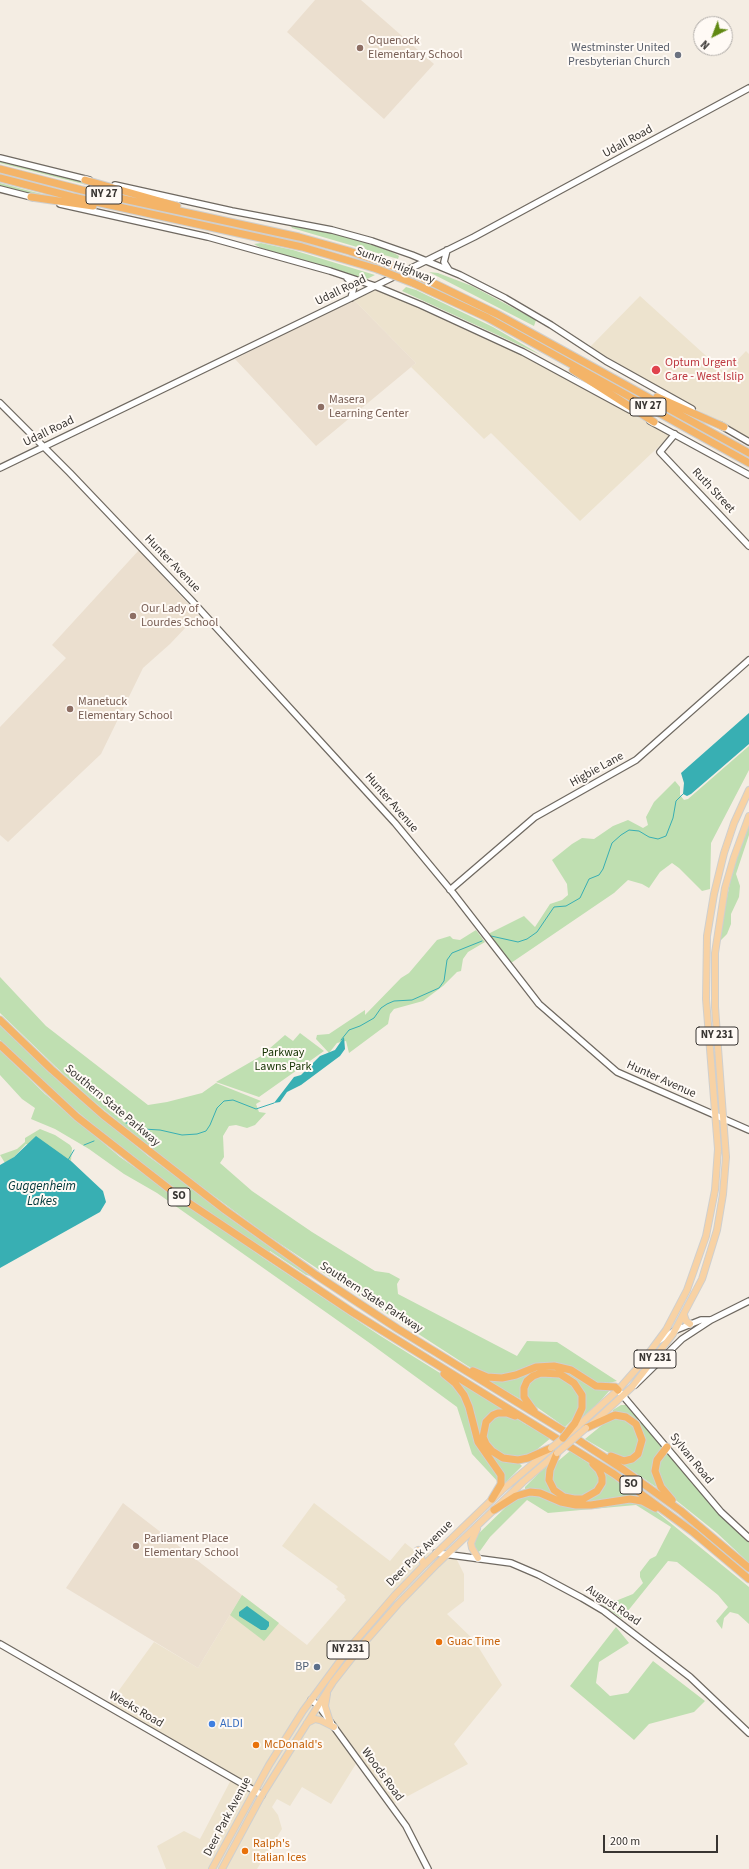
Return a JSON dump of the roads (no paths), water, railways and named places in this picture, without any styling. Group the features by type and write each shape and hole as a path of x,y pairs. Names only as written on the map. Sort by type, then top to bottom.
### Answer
{"highway":[{"name":"Sunrise Highway","path":"0,169 82,190 319,242 388,264 423,278 489,309 749,453"},
{"name":"Sunrise Highway","path":"0,178 127,209 302,247 377,269 413,283 470,309 749,463"},
{"path":"85,180 178,206 209,218"},
{"path":"31,197 127,209"},
{"path":"547,351 572,370 654,422"},
{"path":"612,377 724,427"},
{"name":"Southern State Parkway","path":"0,1020 82,1097 180,1176 316,1275 446,1359 592,1448 648,1486 692,1520 749,1568"},
{"name":"Southern State Parkway","path":"0,1045 77,1117 166,1187 299,1277 423,1356 578,1450 631,1486 681,1523 749,1579"},
{"path":"423,1356 455,1383 466,1398 478,1442 502,1477 500,1485 492,1499"},
{"path":"446,1359 480,1375 493,1378 511,1377 536,1367 559,1366 574,1372 596,1386 615,1386 618,1390"},
{"path":"539,1416 525,1400 523,1394 524,1386 533,1376 544,1373 554,1373 572,1380 580,1392 582,1398 582,1408 577,1424 563,1438"},
{"path":"531,1421 507,1413 494,1414 487,1420 484,1426 483,1434 485,1442 495,1453 513,1460 526,1459 554,1450"},
{"path":"586,1428 611,1416 620,1416 634,1422 642,1436 640,1452 634,1458 627,1461 618,1460 592,1448"},
{"path":"667,1447 656,1462 656,1478 665,1493 692,1520"},
{"path":"554,1450 549,1472 551,1486 562,1496 570,1499 580,1499 596,1492 601,1485 602,1479 598,1468 578,1450"},
{"path":"494,1510 516,1496 530,1492 540,1493 565,1503 580,1506 633,1499 648,1504 681,1523"}],"main road":[{"name":"NY 231","path":"657,1343 669,1325 684,1297 696,1268 706,1236 716,1182 718,1150 706,999 708,936 714,894 724,853 749,790"},
{"name":"NY 231","path":"632,1388 657,1357 676,1330 684,1315 705,1271 718,1225 726,1165 724,1119 714,996 716,943 728,878 749,816"},
{"path":"684,1315 686,1321 690,1324"},
{"name":"Deer Park Avenue","path":"577,1424 618,1390 640,1366 657,1343"},
{"name":"Deer Park Avenue","path":"212,1869 254,1791 311,1700 355,1641 402,1587 492,1499 554,1450 586,1428 632,1388"},
{"name":"Deer Park Avenue","path":"222,1869 262,1795 328,1690 387,1616 554,1450 563,1438"},
{"path":"478,1558 472,1548 471,1541 483,1520"},
{"path":"418,1550 424,1565"},
{"path":"328,1690 325,1706 332,1724"},
{"path":"307,1723 315,1719 332,1724"}],"street":[{"name":"Udall Road","path":"0,468 426,261 543,201 749,88"},
{"path":"0,158 85,180"},
{"name":"Sunrise Highway","path":"85,180 232,211 337,231 382,244 426,261 515,304 620,370 749,442"},
{"path":"0,188 31,197 208,237 343,275 375,286 431,309 523,352 749,475"},
{"path":"447,250 444,262 451,272"},
{"path":"343,275 353,285 351,298"},
{"name":"Hunter Avenue","path":"0,403 187,596 310,728 395,823 450,890 539,1004 616,1072 749,1130"},
{"name":"Ruth Street","path":"675,434 660,452 749,546"},
{"name":"Higbie Lane","path":"450,890 535,817 636,760 749,660"},
{"name":"Deer Park Avenue","path":"632,1388 641,1381 675,1344 711,1320 749,1301"},
{"name":"Deer Park Avenue","path":"657,1343 676,1330 690,1324 701,1320 711,1320"},
{"name":"Sylvan Road","path":"618,1390 721,1512 749,1538"},
{"name":"August Road","path":"436,1553 511,1563 539,1575 604,1611 690,1677 749,1733"},
{"name":"Weeks Road","path":"0,1644 262,1795"},
{"name":"Woods Road","path":"311,1700 318,1705 406,1826 428,1869"}],"water":[{"path":"749,713 749,744 691,794 687,796 683,794 684,783 681,773"},
{"path":"344,1037 345,1049 340,1056 301,1085 287,1092 280,1102 274,1103 294,1077 301,1075 320,1056 335,1050"},
{"name":"Guggenheim Lakes","path":"36,1136 71,1161 103,1191 106,1202 100,1212 0,1268 0,1165 14,1157"},
{"path":"247,1606 269,1622 269,1626 266,1630 261,1630 239,1616 239,1612"}],"waterway":[{"path":"491,936 518,942 527,939 537,932 554,907 566,906 580,898 589,879 599,875 603,869 612,843 621,835 629,830 639,831 649,837 658,839 666,836 673,818 676,801 684,793"},
{"path":"341,1040 349,1030 374,1018 381,1008 387,1004 394,1001 412,1000 439,988 444,981 447,960 452,953 482,941"},
{"path":"126,1123 132,1123 143,1129 160,1130 182,1135 197,1134 206,1131 217,1108 224,1101 233,1100 256,1109 274,1103"},
{"path":"84,1145 94,1141"},
{"path":"68,1160 74,1150"}],"place":[{"name":"Oquenock Elementary School","path":"360,48"},
{"name":"Westminster United Presbyterian Church","path":"678,55"},
{"name":"Optum Urgent Care - West Islip","path":"656,370"},
{"name":"Masera Learning Center","path":"321,407"},
{"name":"Our Lady of Lourdes School","path":"133,616"},
{"name":"Manetuck Elementary School","path":"70,709"},
{"name":"Parliament Place Elementary School","path":"136,1546"},
{"name":"Guac Time","path":"439,1642"},
{"name":"BP","path":"317,1667"},
{"name":"ALDI","path":"212,1724"},
{"name":"McDonald's","path":"256,1745"},
{"name":"Ralph's Italian Ices","path":"245,1851"}],"park label":[{"name":"Parkway Lawns Park","path":"283,1060"}]}
